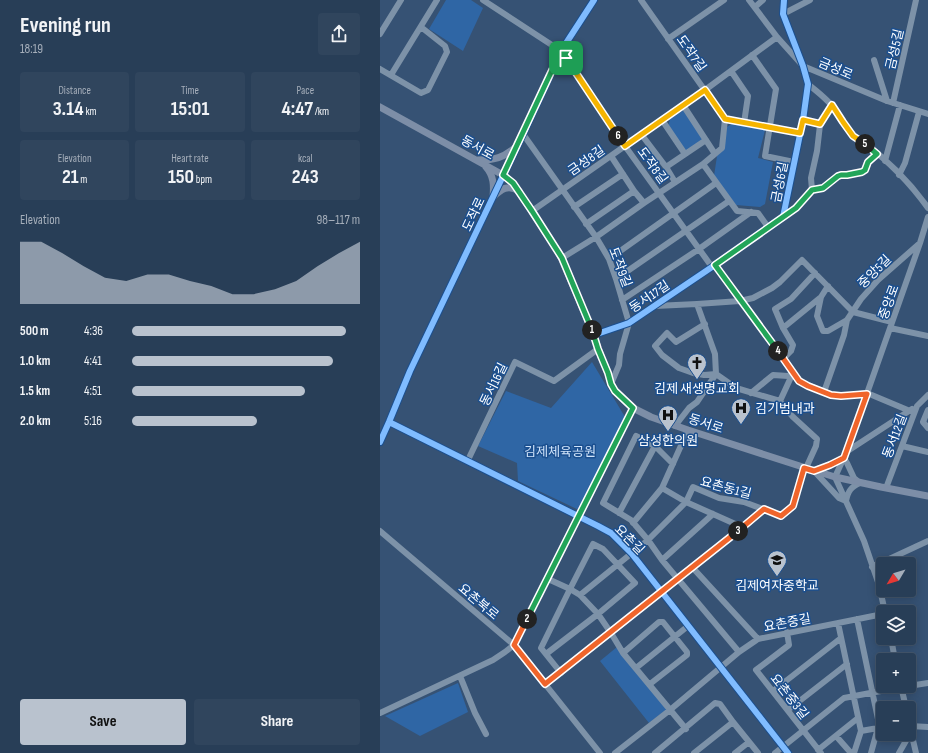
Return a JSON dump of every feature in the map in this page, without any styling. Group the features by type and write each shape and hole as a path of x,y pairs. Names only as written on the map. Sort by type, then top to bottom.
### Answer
{"main road":[{"name":"동서로","path":"380,106 484,164 503,175 513,183 562,258 594,335 611,384 615,391 633,408 675,426 814,471 835,477 928,496"},
{"path":"477,160 500,158 516,147"},
{"path":"484,164 490,171 494,184 493,197"},
{"path":"493,197 502,189 511,187 519,192"}],"street":[{"path":"380,34 401,0"},
{"path":"391,75 436,0"},
{"path":"482,0 561,51"},
{"name":"도작로","path":"380,442 410,371 561,51 594,0"},
{"name":"도작7길","path":"641,0 725,119"},
{"path":"668,39 724,0"},
{"name":"금성로","path":"749,0 777,37 803,66 890,102 928,114"},
{"path":"755,7 763,0"},
{"path":"783,14 784,0"},
{"name":"금성5길","path":"890,102 916,0"},
{"path":"783,14 806,1"},
{"name":"금성6길","path":"783,14 803,66 808,84 803,120 783,217"},
{"path":"380,69 421,93 428,90 447,52 445,46 421,27"},
{"name":"금성8길","path":"562,190 705,90 777,37"},
{"name":"도작8길","path":"561,51 625,146 674,213 698,249 740,300 799,381 831,395 841,396 867,394"},
{"path":"752,55 776,89 770,128"},
{"path":"874,60 890,102"},
{"path":"731,71 748,96 744,123"},
{"path":"808,84 832,105 853,136 861,140 900,175 919,195 928,208"},
{"path":"683,105 715,154"},
{"path":"832,105 820,124 817,151 811,178 812,190 823,188 838,176 862,172 865,170 868,162 877,154"},
{"path":"885,161 900,105"},
{"path":"900,175 920,112"},
{"path":"562,258 596,237 644,202 715,154 722,148 725,119 800,133"},
{"path":"662,120 685,154"},
{"path":"803,120 820,124"},
{"name":"금성6길","path":"770,128 765,156 794,162"},
{"name":"도작9길","path":"523,134 596,237 609,259 629,323"},
{"path":"641,134 666,167 675,182"},
{"path":"666,167 706,140"},
{"path":"611,156 634,191 644,202"},
{"path":"702,164 737,211 758,213 768,227"},
{"path":"574,207 623,174"},
{"path":"609,259 716,183"},
{"path":"532,211 562,190"},
{"name":"금성6길","path":"713,266 796,208 812,190"},
{"path":"586,224 634,191"},
{"path":"616,279 730,201"},
{"path":"622,300 751,212"},
{"name":"중앙로","path":"835,477 845,455 867,394 928,217"},
{"name":"중앙5길","path":"821,297 817,316 823,331 828,331 847,320 861,299 878,280 920,242"},
{"path":"655,306 697,304 753,298 772,288 802,260 853,312 928,336"},
{"name":"동서17길","path":"594,335 629,323 713,266"},
{"path":"784,359 791,351 793,346 775,309 791,299 815,273"},
{"path":"783,328 821,297 828,286"},
{"path":"675,426 689,408 698,402 716,374 715,354 697,304"},
{"name":"중앙5길","path":"824,392 844,335 847,320"},
{"path":"611,384 620,365 620,354 629,323"},
{"path":"705,324 676,342 667,333 655,346 662,356 678,368 704,375 716,374 736,388 780,401 792,416 817,439 816,446 805,468 793,506 781,516 764,509"},
{"name":"동서16길","path":"468,460 515,362 554,381 598,349"},
{"path":"751,392 773,375 788,376 793,373"},
{"path":"780,401 793,373"},
{"path":"867,394 910,411"},
{"name":"동서12길","path":"886,488 917,406 928,395"},
{"path":"846,501 839,498 814,471 830,465 917,406 928,410 923,422 928,428"},
{"path":"380,713 494,660 514,645 633,408"},
{"name":"요촌길","path":"389,422 468,460 611,533 632,554 662,591 788,753"},
{"path":"633,523 662,488 688,430"},
{"path":"673,464 655,446 636,436 603,503 631,520 662,560 739,652"},
{"path":"619,513 655,446"},
{"path":"902,446 928,452"},
{"path":"845,455 854,478 860,482 850,489 846,501"},
{"path":"835,477 864,541 884,605"},
{"name":"요촌동1길","path":"580,595 648,540 686,502 693,487 719,498 744,502 764,509"},
{"name":"요촌동1길","path":"662,488 686,502 742,527"},
{"name":"요촌동1길","path":"545,684 764,509"},
{"path":"662,560 713,514"},
{"name":"요촌북로","path":"380,532 514,645 600,753"},
{"path":"872,567 928,541"},
{"path":"546,654 635,583 603,549 593,544 541,648 560,673"},
{"path":"692,567 758,639"},
{"path":"548,579 570,588 580,595 598,614 623,652 686,729"},
{"name":"요촌중길","path":"615,753 722,668 739,652 758,639 876,615"},
{"path":"857,619 876,708"},
{"path":"623,652 659,622 663,622 675,636 687,652 687,655 650,684"},
{"path":"838,623 861,731 854,753"},
{"path":"636,668 688,626"},
{"name":"요촌중3길","path":"787,632 789,645 756,670 820,751"},
{"path":"773,692 841,638"},
{"path":"788,710 847,664"},
{"path":"460,676 475,713 486,734"},
{"path":"916,684 928,683"},
{"path":"803,730 844,698 876,691"},
{"path":"655,753 716,703 720,704 758,753"},
{"path":"820,751 858,718"},
{"path":"694,753 734,722"},
{"path":"916,727 928,727"},
{"path":"861,731 876,728"},
{"name":"요촌중3길","path":"784,746 803,730"},
{"path":"871,753 876,735"},
{"path":"836,736 851,753"},
{"path":"899,753 904,741"},
{"path":"913,741 916,753"},
{"path":"735,753 749,742"},
{"path":"775,753 784,746"}],"green space":[{"path":"446,0 471,0 483,8 463,51 429,29"},
{"path":"684,110 703,139 686,151 668,126 670,119"},
{"path":"733,123 765,130 758,158 773,162 765,204 760,207 736,205 714,176 717,156 724,148 727,127"},
{"name":"김제체육공원","path":"592,362 625,417 581,511 518,481 517,463 478,446 506,391 551,408"},
{"path":"617,647 667,709 649,723 600,661"},
{"path":"458,683 468,712 420,736 385,716"}],"cycle path":[{"path":"380,442 410,371 561,51 594,0"},
{"path":"594,335 629,323 783,217 803,120 808,84 803,66 783,14 784,0"},
{"path":"389,422 611,533 632,554 788,753"}],"place":[{"name":"김제 새생명교회","path":"697,380"},
{"name":"김기범내과","path":"741,425"},
{"name":"삼성한의원","path":"668,432"},
{"name":"김제여자중학교","path":"777,577"}],"route":[{"path":"561,51 566,58 625,146 705,90 725,119 800,133 803,120 820,124 832,105 853,136 861,140 877,154 868,162 865,170 862,172 838,176 823,188 812,190 796,208 715,265 799,381 831,395 841,396 867,394 844,458 814,471 804,468 793,506 781,516 764,509 545,684 514,645 633,408 623,400 611,384 594,335 562,258 513,183 503,175 561,51"}]}
